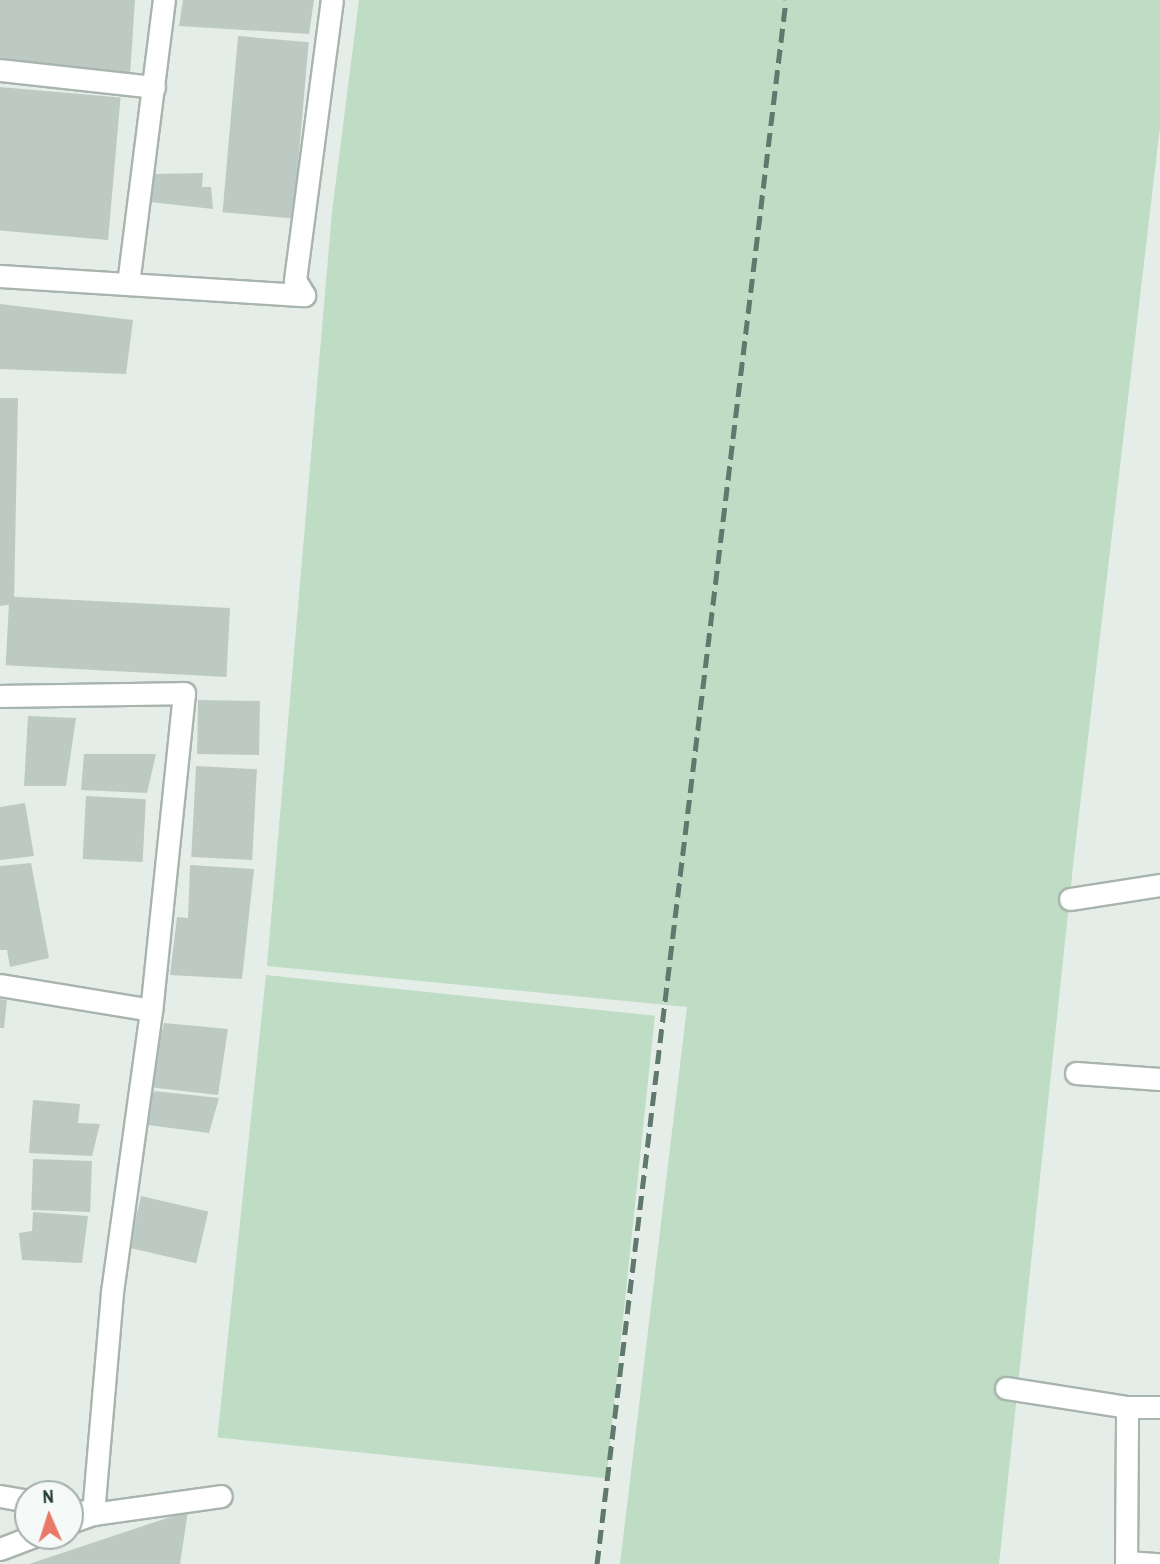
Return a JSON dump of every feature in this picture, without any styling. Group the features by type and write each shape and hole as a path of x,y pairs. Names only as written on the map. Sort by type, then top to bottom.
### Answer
{"street":[{"path":"128,284 164,0"},
{"path":"0,276 304,295 295,280 332,0"},
{"path":"0,70 154,87"},
{"path":"0,696 184,693 151,1010 112,1292 93,1514"},
{"path":"1070,899 1160,885"},
{"path":"0,985 151,1010"},
{"path":"1076,1073 1160,1079"},
{"path":"1006,1388 1127,1407 1160,1407"},
{"path":"1127,1407 1126,1563 1158,1564"},
{"path":"84,1517 221,1496"},
{"path":"84,1512 93,1514"}],"green space":[{"path":"359,0 1160,0 1160,127 1074,857 999,1564 620,1564 687,1007 267,966 332,212"},
{"path":"266,975 655,1016 606,1478 217,1437"}],"building":[{"path":"0,0 135,0 130,76 0,66"},
{"path":"183,0 314,0 309,34 179,26"},
{"path":"238,36 309,42 293,219 223,212"},
{"path":"0,87 121,98 108,240 0,231"},
{"path":"203,173 202,187 211,187 213,209 150,202 154,174"},
{"path":"0,304 133,320 126,374 0,369"},
{"path":"0,398 18,398 14,604 0,606"},
{"path":"9,596 230,608 226,677 6,665"},
{"path":"198,700 260,701 259,755 197,754"},
{"path":"28,716 76,718 66,786 24,786"},
{"path":"84,754 156,754 147,793 81,790"},
{"path":"196,766 257,769 252,860 191,857"},
{"path":"86,796 146,799 143,862 83,859"},
{"path":"25,803 34,856 0,860 0,807"},
{"path":"31,863 49,958 10,967 7,950 0,950 0,866"},
{"path":"190,865 254,869 242,979 170,975 177,917 188,918"},
{"path":"0,999 7,1000 4,1028 0,1028"},
{"path":"164,1023 228,1029 218,1095 148,1087"},
{"path":"154,1091 219,1098 209,1133 140,1124"},
{"path":"33,1100 80,1104 78,1123 100,1124 92,1156 29,1153"},
{"path":"33,1159 92,1161 90,1212 31,1210"},
{"path":"141,1196 208,1212 196,1263 129,1248"},
{"path":"33,1212 88,1216 82,1263 22,1260 19,1233 32,1231"},
{"path":"188,1511 180,1564 29,1564 71,1550 84,1550 84,1546"}],"railway":[{"path":"597,1564 786,0"}]}
